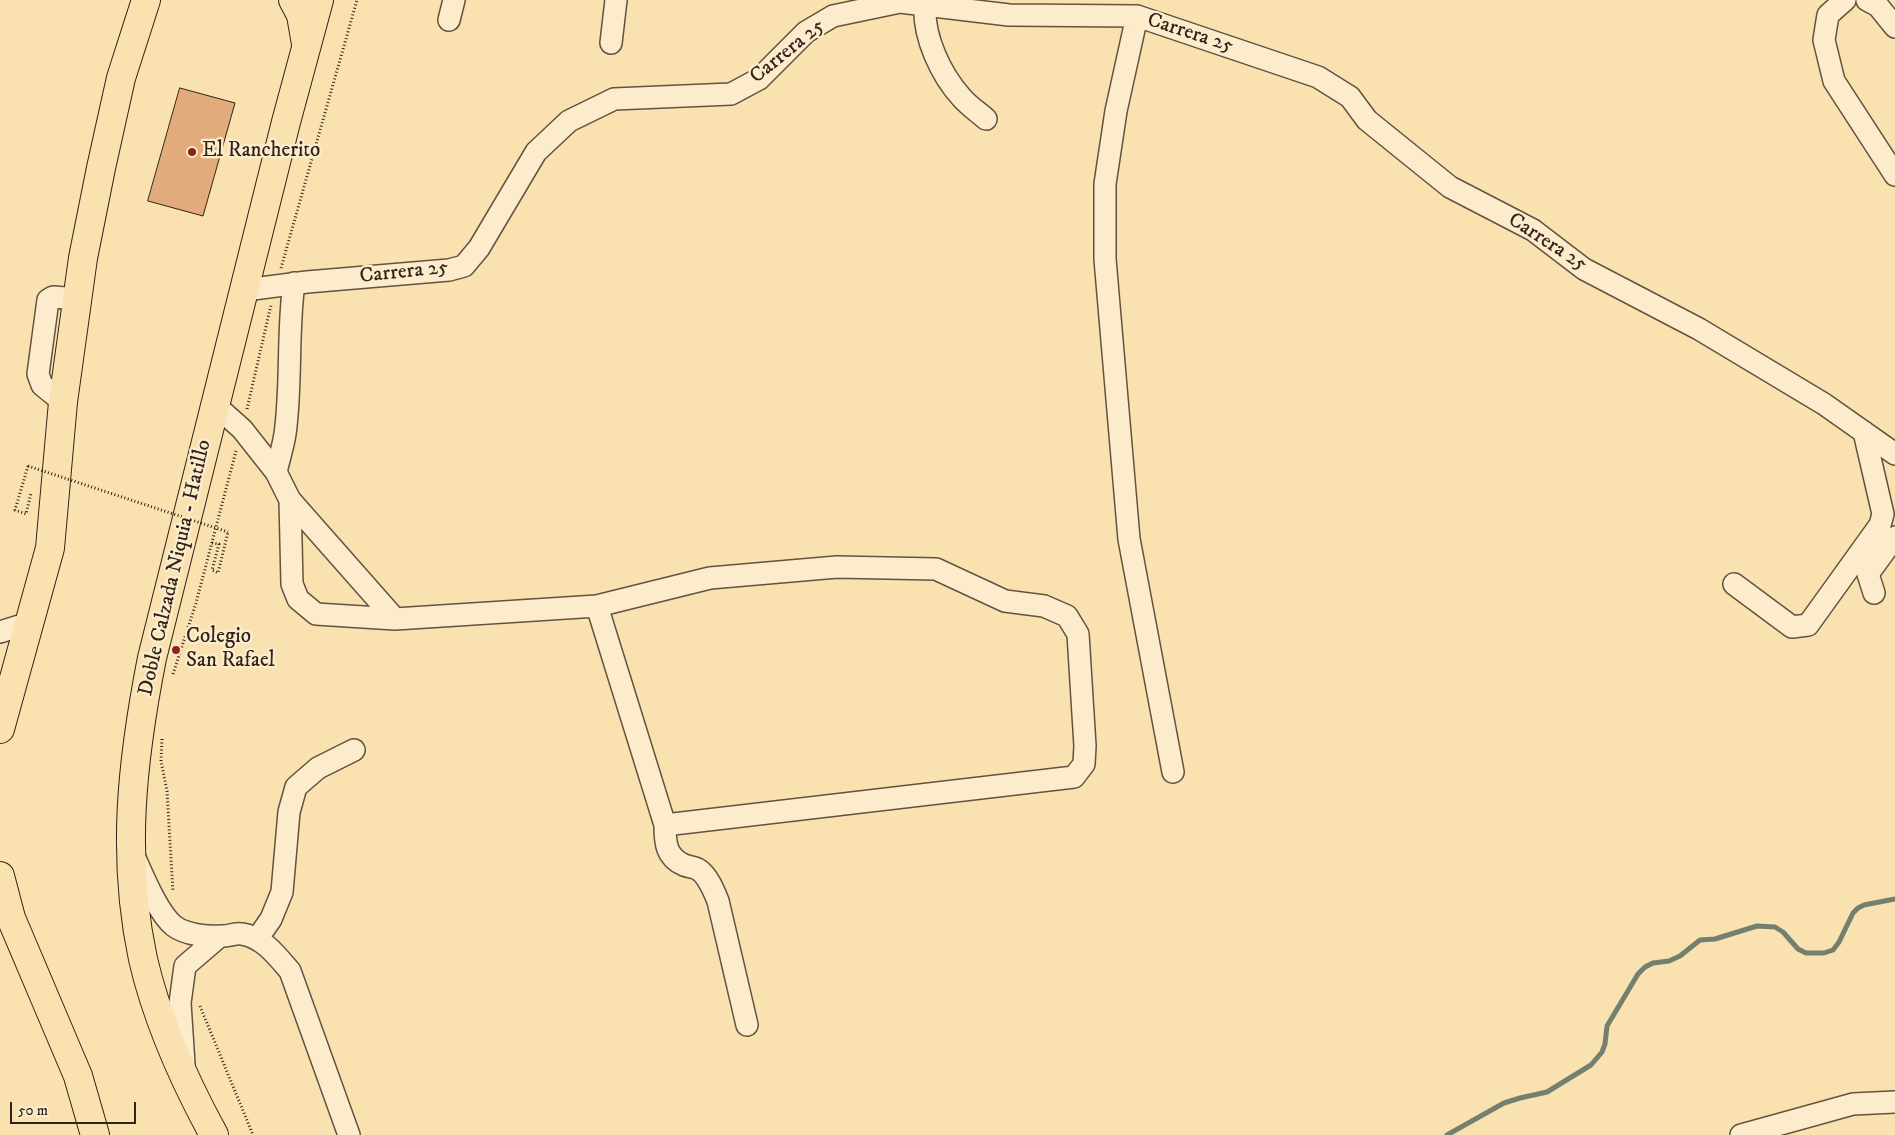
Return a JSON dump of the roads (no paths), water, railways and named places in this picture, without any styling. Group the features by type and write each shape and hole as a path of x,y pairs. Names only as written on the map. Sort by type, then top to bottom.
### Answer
{"highway":[{"path":"0,729 50,548 63,402 84,258 121,78 146,0"},
{"path":"293,0 301,15 306,46"},
{"name":"Doble Calzada Niquia - Hatillo","path":"214,1135 185,1078 162,1024 144,960 135,905 130,848 133,779 140,720 155,648 306,46 320,0"},
{"path":"0,876 11,918 78,1076 95,1135"}],"street":[{"path":"611,43 616,0"},
{"path":"1845,0 1828,16 1824,40 1834,81 1895,175"},
{"path":"1868,0 1878,6 1895,27"},
{"name":"Carrera 25","path":"245,290 285,284 449,270 464,266 479,248 536,152 569,121 614,100 731,94 759,79 806,32 833,16 900,2 1009,15 1137,16 1318,77 1350,97 1367,120 1450,187 1533,230 1584,269 1699,329 1824,404 1895,454"},
{"path":"924,5 925,26 935,54 948,79 962,98 986,119"},
{"path":"1137,16 1116,111 1105,184 1105,259 1129,539 1174,772"},
{"path":"276,472 285,436 288,402 290,309 285,284"},
{"path":"215,405 242,429 276,472 290,500 395,619"},
{"path":"1734,584 1792,627 1808,625 1880,526 1883,514 1864,432"},
{"path":"290,500 292,584 298,599 316,614 395,619 597,606 710,578 837,567 936,569 1005,600 1044,606 1067,616 1078,634 1085,746 1084,764 1074,777 665,825"},
{"path":"1874,593 1868,574 1895,537"},
{"path":"597,606 665,825 665,842 670,856 682,864 700,870 718,901 746,1025"},
{"path":"0,632 29,623"},
{"path":"257,939 271,919 282,892 289,812 296,787 318,768 354,750"},
{"path":"130,848 151,892 164,914 174,926 192,934 220,936 242,934 257,939 272,949 290,971 350,1135"},
{"path":"185,1078 180,1003 185,966 220,936"},
{"path":"1741,1135 1853,1104 1895,1102"}],"waterway":[{"path":"1447,1135 1504,1103 1547,1092 1591,1065 1602,1052 1607,1026 1638,974 1645,967 1680,956 1700,940 1715,939 1757,926 1775,927 1783,932 1798,949 1806,953 1824,953 1833,950 1853,913 1858,908 1895,899"}],"place":[{"name":"El Rancherito","path":"192,152"},
{"name":"Colegio San Rafael","path":"176,650"}]}
